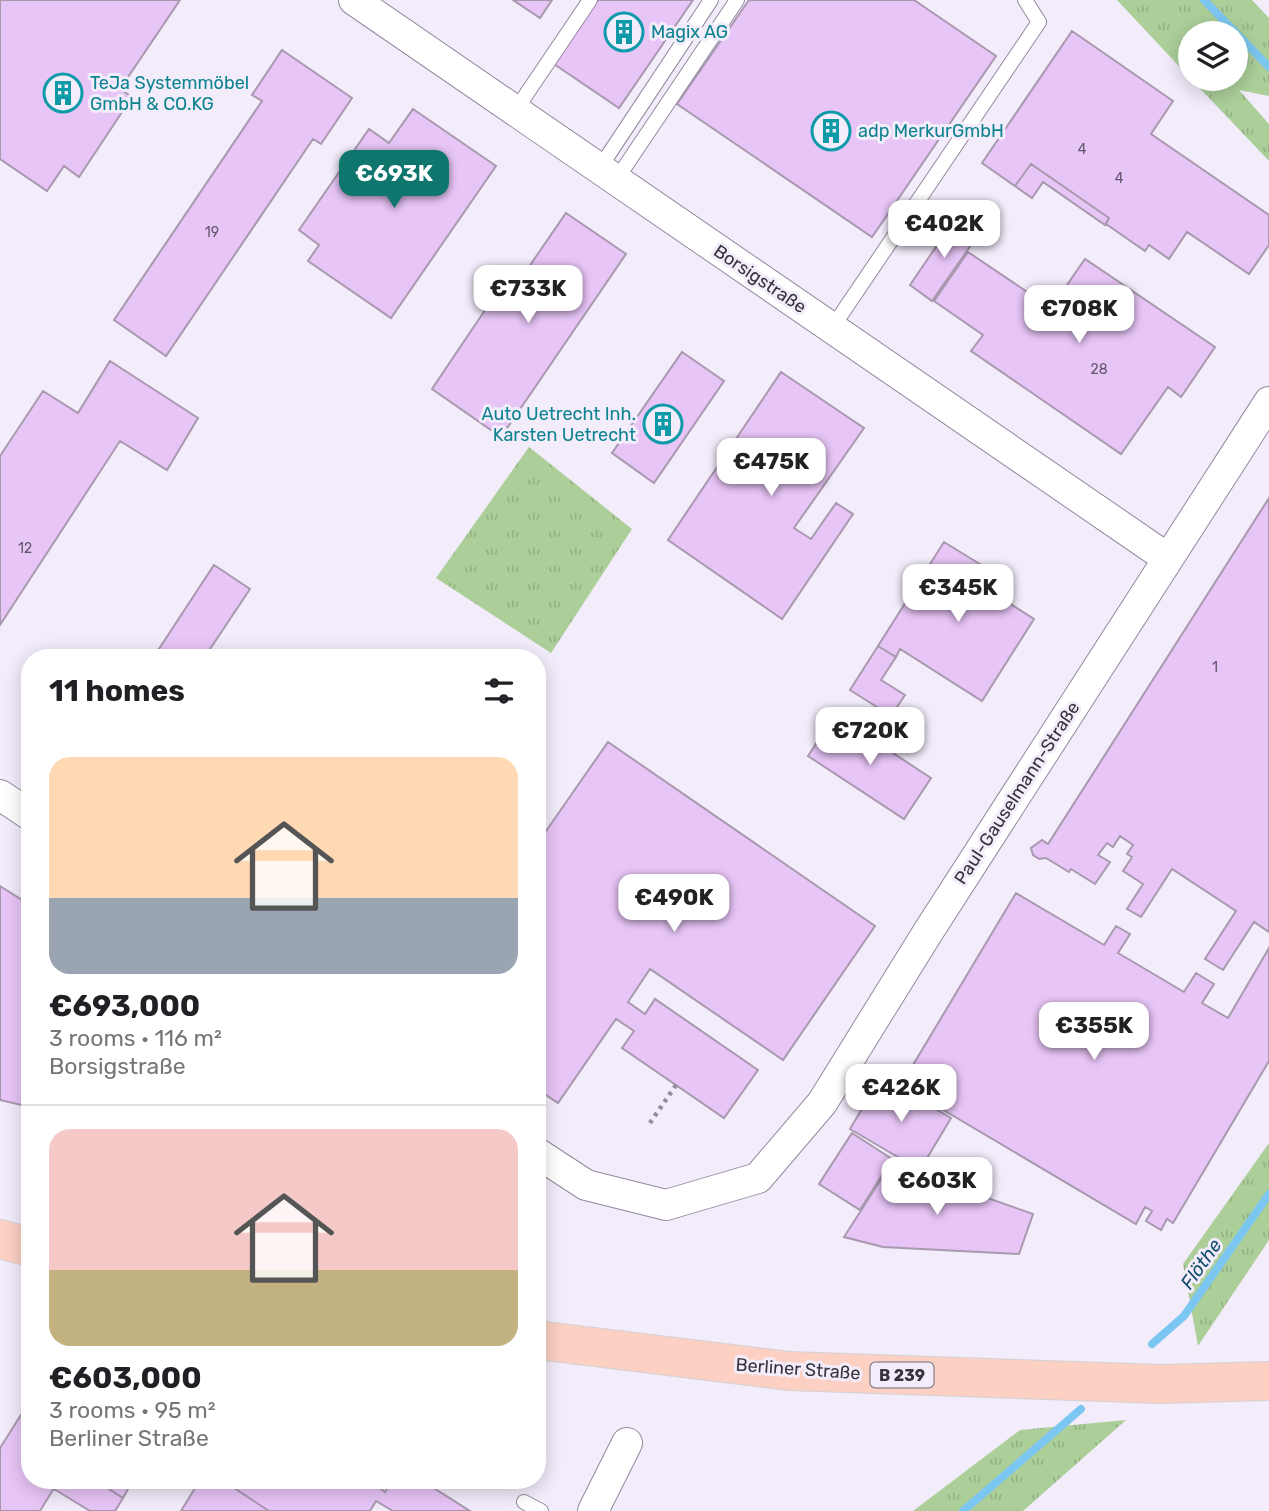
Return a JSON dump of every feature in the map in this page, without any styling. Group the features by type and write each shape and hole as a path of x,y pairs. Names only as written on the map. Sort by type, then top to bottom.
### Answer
{"main road":[{"path":"0,1239 21,1245"},
{"name":"Berliner Straße","path":"546,1341 789,1371 1161,1384 1269,1381"}],"street":[{"name":"Borsigstraße","path":"354,0 1167,558"},
{"name":"Paul-Gauselmann-Straße","path":"546,1159 586,1185 666,1205 758,1178 822,1103 1167,558 1269,402"},
{"path":"0,795 21,809"},
{"path":"593,1511 627,1443"}],"lane":[{"path":"515,111 590,0"},
{"path":"608,174 711,0"},
{"path":"608,174 737,0"},
{"path":"832,328 1040,22 1025,0"},
{"path":"524,1502 541,1511"}],"path":[{"path":"650,1123 676,1084"}],"green space":[{"path":"1117,0 1252,0 1269,18 1269,96 1244,91 1248,91 1248,21 1178,21 1178,65"},
{"path":"1202,91 1240,91 1269,124 1269,161"},
{"path":"529,447 632,529 551,653 436,578"},
{"path":"1269,1143 1269,1240 1198,1346 1183,1264"},
{"path":"1126,1420 1023,1511 913,1511 1020,1430"}],"building":[{"name":"TeJa Systemmöbel GmbH & CO.KG","path":"0,0 180,0 120,89 132,97 79,177 64,166 47,191 0,159"},
{"path":"513,0 552,0 540,18"},
{"name":"Magix AG","path":"598,0 693,0 619,108 554,64"},
{"name":"adp MerkurGmbH","path":"749,0 914,0 996,56 872,237 677,104"},
{"path":"1072,31 1173,101 1151,134 1269,215 1269,245 1249,274 1187,232 1169,259 1149,245 1145,251 1106,224 1109,218 1031,164 1015,186 982,163"},
{"path":"282,50 352,98 321,144 313,139 166,356 114,320 262,101 252,95"},
{"path":"413,109 496,166 391,318 308,261 319,245 299,230 369,129 389,143"},
{"path":"1031,164 1109,218 1105,225 1043,182 1032,198 1015,186"},
{"path":"566,213 626,254 501,437 432,389 514,267 524,274"},
{"path":"955,219 978,235 932,301 910,285"},
{"path":"968,252 1051,308 1085,259 1215,347 1181,397 1168,387 1121,454 971,351 983,335 934,301"},
{"name":"Auto Uetrecht Inh. Karsten Uetrecht","path":"682,352 724,381 654,483 612,453"},
{"path":"110,361 198,418 167,470 120,441 0,625 0,456 43,391 78,413"},
{"path":"781,372 864,428 794,528 811,539 836,503 853,514 782,619 668,540"},
{"path":"1269,498 1269,932 1254,922 1223,970 1205,959 1236,911 1172,869 1141,917 1127,909 1143,884 1123,871 1132,857 1127,854 1133,845 1120,836 1113,847 1107,843 1098,855 1110,862 1095,884 1071,869 1069,872 1046,858 1039,859 1033,855 1031,848 1042,840 1048,844"},
{"path":"944,542 996,574 987,589 1034,619 982,701 900,649 896,657 878,646"},
{"path":"214,565 250,589 210,649 159,649"},
{"path":"878,646 896,657 881,680 905,695 891,716 850,690"},
{"path":"835,715 931,778 904,819 808,756"},
{"path":"608,742 875,926 783,1060 650,969 628,1002 645,1014 655,999 758,1070 724,1118 622,1048 634,1031 616,1019 558,1103 546,1095 546,831"},
{"path":"0,886 21,899 21,1105 0,1100"},
{"path":"1016,893 1104,945 1116,926 1130,934 1118,953 1184,992 1196,973 1214,984 1202,1003 1228,1018 1269,948 1269,1061 1173,1223 1167,1219 1161,1230 1146,1221 1152,1211 1145,1207 1136,1224 901,1085"},
{"path":"881,1077 951,1118 920,1170 850,1129"},
{"path":"852,1133 892,1159 860,1210 819,1184"},
{"path":"894,1159 920,1174 1033,1214 1019,1254 883,1247 844,1237"},
{"path":"21,1415 21,1489 53,1489 40,1511 0,1511 0,1448"},
{"path":"54,1489 109,1489 123,1498 115,1511 90,1511"},
{"path":"109,1489 128,1489 123,1498"},
{"path":"194,1489 236,1489 269,1511 181,1511"},
{"path":"236,1489 381,1489 385,1492 387,1489 435,1489 470,1511 393,1511 376,1501 370,1511 269,1511"}],"waterway":[{"path":"1204,0 1269,67"},
{"name":"Flöthe","path":"1152,1344 1184,1316 1269,1194"},
{"name":"Flöthe","path":"963,1511 1081,1409"}],"place":[{"name":"Magix AG","path":"624,32"},
{"name":"TeJa Systemmöbel GmbH & CO.KG","path":"63,93"},
{"name":"adp MerkurGmbH","path":"831,131"},
{"name":"Auto Uetrecht Inh. Karsten Uetrecht","path":"663,424"}]}
